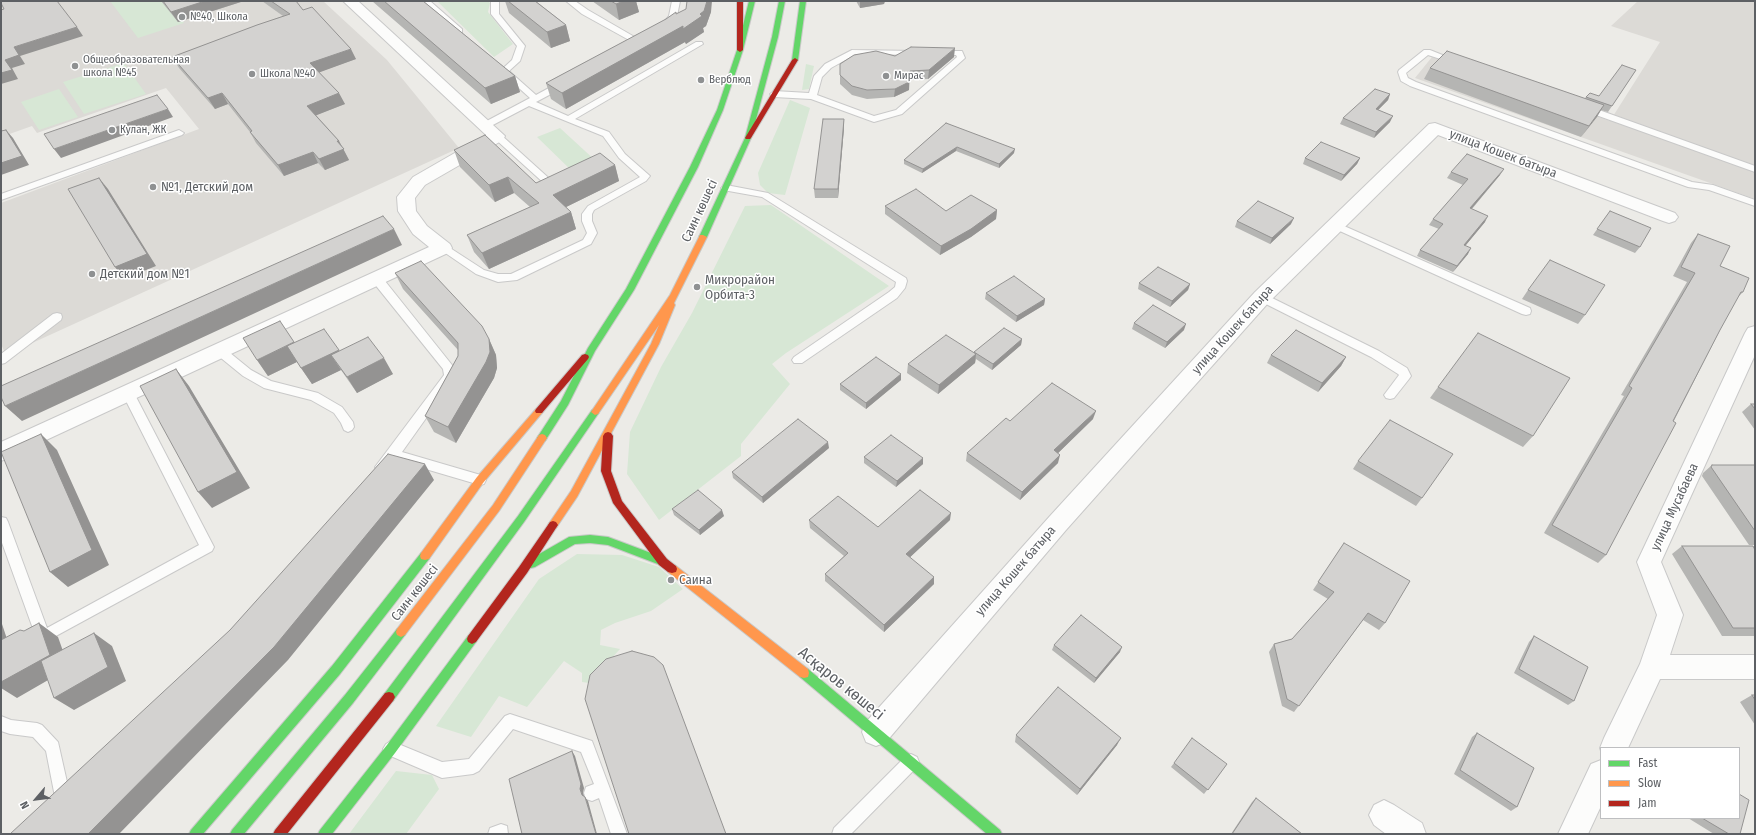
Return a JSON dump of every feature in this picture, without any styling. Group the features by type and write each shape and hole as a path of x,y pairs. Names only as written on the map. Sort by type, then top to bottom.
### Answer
{"main road":[{"path":"740,1 740,50"},
{"path":"195,834 336,670 430,550 480,480 590,350 630,290 694,168 720,110 740,50 752,1"},
{"name":"Саин көшесі","path":"748,138 775,37 782,1"},
{"name":"Саин көшесі","path":"674,296 726,188 748,138 795,59 800,36 803,1"},
{"path":"324,834 391,749 522,570 574,494 655,344 674,296"},
{"path":"279,834 423,653 521,519 674,296"},
{"name":"Саин көшесі","path":"236,834 349,700 496,508 565,403 590,350"},
{"path":"609,427 606,471 618,503 663,562"},
{"path":"522,570 556,548 573,540 590,539 608,541 663,562"},
{"name":"Асқаров көшесі","path":"663,562 777,651 876,732 996,834"}],"street":[{"path":"1,452 443,248 420,230 407,211 406,197 419,181 491,131 350,1"},
{"name":"улица Кошек батыра","path":"876,732 1058,523 1262,297 1434,128 1669,217"},
{"name":"улица Мусабаева","path":"1614,747 1652,667 1670,615 1649,562 1755,334"},
{"path":"1652,667 1755,667"},
{"path":"1573,834 1600,776"},
{"path":"1384,815 1411,834"}],"lane":[{"path":"425,1 464,36"},
{"path":"443,248 480,272 498,278 513,277 525,273 587,242 592,233 587,221 587,214 591,208 643,179 645,176 618,157 606,134 568,119 532,100 501,68 516,61 521,46 495,14 495,1"},
{"path":"570,1 584,12 641,43"},
{"path":"630,49 660,31 672,16 676,1"},
{"path":"568,119 699,44"},
{"path":"774,94 812,96 874,119 899,112 961,58 959,53 855,52 828,66 818,76 812,96"},
{"path":"1464,65 1427,52 1402,72 1404,79 1413,84 1691,185 1710,187 1755,203"},
{"path":"564,182 557,185 549,183 491,131 532,100 569,81"},
{"path":"1574,104 1755,169"},
{"path":"1,197 179,133"},
{"path":"726,188 765,195 902,281 900,288 893,295 798,360"},
{"path":"1335,225 1526,311"},
{"path":"372,478 393,454 450,376 448,368 377,279"},
{"path":"1262,297 1400,368 1405,376 1390,395"},
{"path":"1,360 57,317"},
{"path":"220,351 247,374 268,385 314,396 338,410 347,422 348,427"},
{"path":"1,522 43,637 207,547 128,393"},
{"path":"393,454 480,480"},
{"path":"391,749 442,770 473,766 510,721 587,746 597,790 620,834"},
{"path":"1,723 10,727 37,730 52,747 57,797 72,781"},
{"path":"840,834 911,762"}],"shaded area":[{"name":"Детский дом №1","path":"1,1 323,1 387,60 459,148 6,355 1,344 1,203 199,129 166,88 37,133 32,126 1,137"},
{"path":"1638,1 1755,1 1755,199 1415,78 1432,57 1610,121 1660,42 1611,26"}],"green space":[{"path":"110,1 166,1 184,23 138,38"},
{"path":"437,1 488,1 490,3 488,12 513,44 494,57"},
{"path":"124,63 146,94 84,114 63,82"},
{"path":"806,64 814,66 809,89 802,90"},
{"path":"59,89 78,117 39,130 21,102"},
{"path":"790,100 810,108 785,195 768,193 760,185 758,173"},
{"path":"560,128 597,162 574,173 537,137"},
{"path":"771,205 889,286 786,353 772,364 790,384 741,444 741,456 659,520 627,474 630,432 661,367 692,313 745,206"},
{"path":"577,554 622,555 659,567 683,589 651,611 615,623 601,630 600,645 620,649 589,683 582,682 582,673 564,661 527,707 499,696 471,737 436,726 539,579"},
{"path":"396,771 432,775 439,789 406,834 349,834"}],"building":[{"path":"1,1 57,1 77,27 14,47 19,55 5,60 12,70 1,73 1,10 4,9"},
{"path":"163,1 205,1 171,12"},
{"path":"271,1 296,1 303,10 312,7 351,49 310,63 339,93 307,106 339,141 337,141 344,149 319,159 313,152 278,165 250,132 252,131 222,93 208,98 172,57 290,14"},
{"path":"384,1 423,1 515,76 485,88"},
{"path":"508,1 535,1 566,25 547,32"},
{"path":"611,1 624,1 616,4"},
{"path":"687,1 707,1 704,11 700,14 702,16 683,29 683,26 562,93 546,83 666,19 676,12 676,14 686,9"},
{"name":"Мирас","path":"911,47 955,48 929,70 910,71 909,82 895,89 867,90 852,86 840,75 840,64 854,55 876,51 895,56"},
{"path":"1447,51 1604,105 1589,126 1430,68"},
{"path":"1622,65 1636,70 1612,106 1586,97 1590,93 1599,96"},
{"path":"1375,89 1390,94 1376,109 1393,116 1376,132 1343,118"},
{"path":"157,95 168,109 54,149 44,134"},
{"path":"823,119 844,119 838,189 814,189"},
{"path":"946,123 1015,149 999,164 957,147 923,169 904,160"},
{"path":"6,130 22,156 1,163 1,131"},
{"path":"485,135 536,183 600,153 615,165 553,195 571,212 482,253 467,235 539,203 508,177 489,185 454,150"},
{"path":"1321,142 1360,158 1344,175 1305,158"},
{"path":"1467,154 1504,169 1470,208 1488,216 1464,245 1471,248 1457,266 1420,250 1443,224 1433,219 1468,179 1451,172"},
{"path":"99,178 147,254 115,267 68,189"},
{"path":"916,189 946,211 971,195 997,210 971,229 941,246 885,206"},
{"path":"1258,201 1294,218 1272,238 1237,221"},
{"path":"1610,211 1651,228 1640,247 1597,229"},
{"path":"383,216 394,229 5,406 1,397 1,386"},
{"path":"1698,234 1730,246 1720,266 1749,278 1743,292 1741,292 1720,330 1673,421 1676,423 1606,555 1552,525 1632,388 1629,386 1695,273 1681,267"},
{"path":"1550,260 1605,285 1585,315 1528,290"},
{"path":"421,261 482,326 489,339 490,352 486,362 448,427 425,416 458,356 458,343 395,273"},
{"path":"1158,267 1190,284 1172,301 1139,283"},
{"path":"1014,276 1045,299 1017,316 986,293"},
{"path":"1153,305 1186,324 1167,342 1134,323"},
{"path":"280,321 294,342 257,360 243,338"},
{"path":"1004,328 1022,339 993,364 974,352"},
{"path":"324,329 339,350 301,368 287,346"},
{"path":"1296,330 1346,357 1322,383 1271,355"},
{"path":"1478,333 1570,378 1533,436 1438,387"},
{"path":"946,335 976,354 939,385 908,364"},
{"path":"368,337 384,358 347,377 331,355"},
{"path":"876,357 901,374 866,403 840,384"},
{"path":"176,369 237,472 198,492 140,386"},
{"path":"1052,383 1096,411 1054,450 1060,455 1022,492 967,453 1006,418 1010,421"},
{"path":"798,419 828,442 762,497 732,472"},
{"path":"1390,420 1453,454 1422,498 1358,461"},
{"path":"41,434 92,550 50,572 1,452"},
{"path":"891,435 923,458 897,481 864,457"},
{"path":"388,454 425,464 274,647 88,834 10,834 230,630"},
{"path":"1712,465 1755,465 1755,531 1711,467"},
{"path":"698,490 722,510 699,530 672,509"},
{"path":"920,490 951,513 906,554 934,577 884,625 825,574 848,553 809,520 838,496 878,527"},
{"path":"1344,543 1410,581 1385,623 1368,613 1299,706 1287,699 1274,644 1292,639 1334,592 1318,582"},
{"path":"1682,546 1753,546 1755,550 1755,628 1733,628"},
{"path":"1081,615 1122,647 1096,678 1054,645"},
{"path":"39,623 50,655 1,682 1,640 20,630 24,631"},
{"path":"94,633 108,667 54,698 41,661"},
{"path":"1534,636 1588,667 1574,701 1519,669"},
{"path":"632,651 654,657 663,665 726,834 629,834 585,699 590,675 606,659"},
{"path":"1058,687 1121,738 1080,789 1016,735"},
{"path":"1477,733 1534,768 1517,807 1460,770"},
{"path":"1192,738 1227,764 1208,790 1174,763"},
{"path":"572,751 581,784 580,789 582,795 585,797 596,834 522,834 509,779"},
{"path":"1740,795 1749,800 1740,834 1729,834 1704,819 1740,819"},
{"path":"1256,798 1302,834 1232,834"}],"traffic: fast":[{"path":"542,438 565,403 591,350 630,290 694,167 720,110 740,50 752,1"},
{"path":"703,237 748,138 775,37 782,1"},
{"path":"795,60 803,1"},
{"path":"389,697 521,519 595,412"},
{"path":"531,564 573,540 590,539 608,541 663,562"},
{"path":"195,834 336,670 425,556"},
{"path":"236,834 349,699 401,632"},
{"path":"324,834 391,749 472,639"},
{"path":"804,673 996,834"}],"traffic: slow":[{"path":"595,412 674,296 703,237"},
{"path":"553,525 574,494 655,344 671,305"},
{"path":"425,556 480,480 539,411"},
{"path":"401,632 496,508 542,438"},
{"path":"672,569 804,673"}],"traffic: jam":[{"path":"740,1 740,50"},
{"path":"748,138 795,60"},
{"path":"539,411 585,357"},
{"path":"608,436 606,471 618,503 663,562 672,569"},
{"path":"472,639 523,570 553,525"},
{"path":"279,834 389,697"}],"place":[{"name":"№40, Школа","path":"182,17"},
{"name":"Общеобразовательная школа №45","path":"75,66"},
{"name":"Школа №40","path":"252,74"},
{"name":"Мирас","path":"886,76"},
{"name":"Верблюд","path":"701,80"},
{"name":"Кулан, ЖК","path":"112,130"},
{"name":"№1, Детский дом","path":"153,187"},
{"name":"Детский дом №1","path":"92,274"},
{"name":"Микрорайон Орбита-3","path":"697,287"},
{"name":"Саина","path":"671,580"}]}
